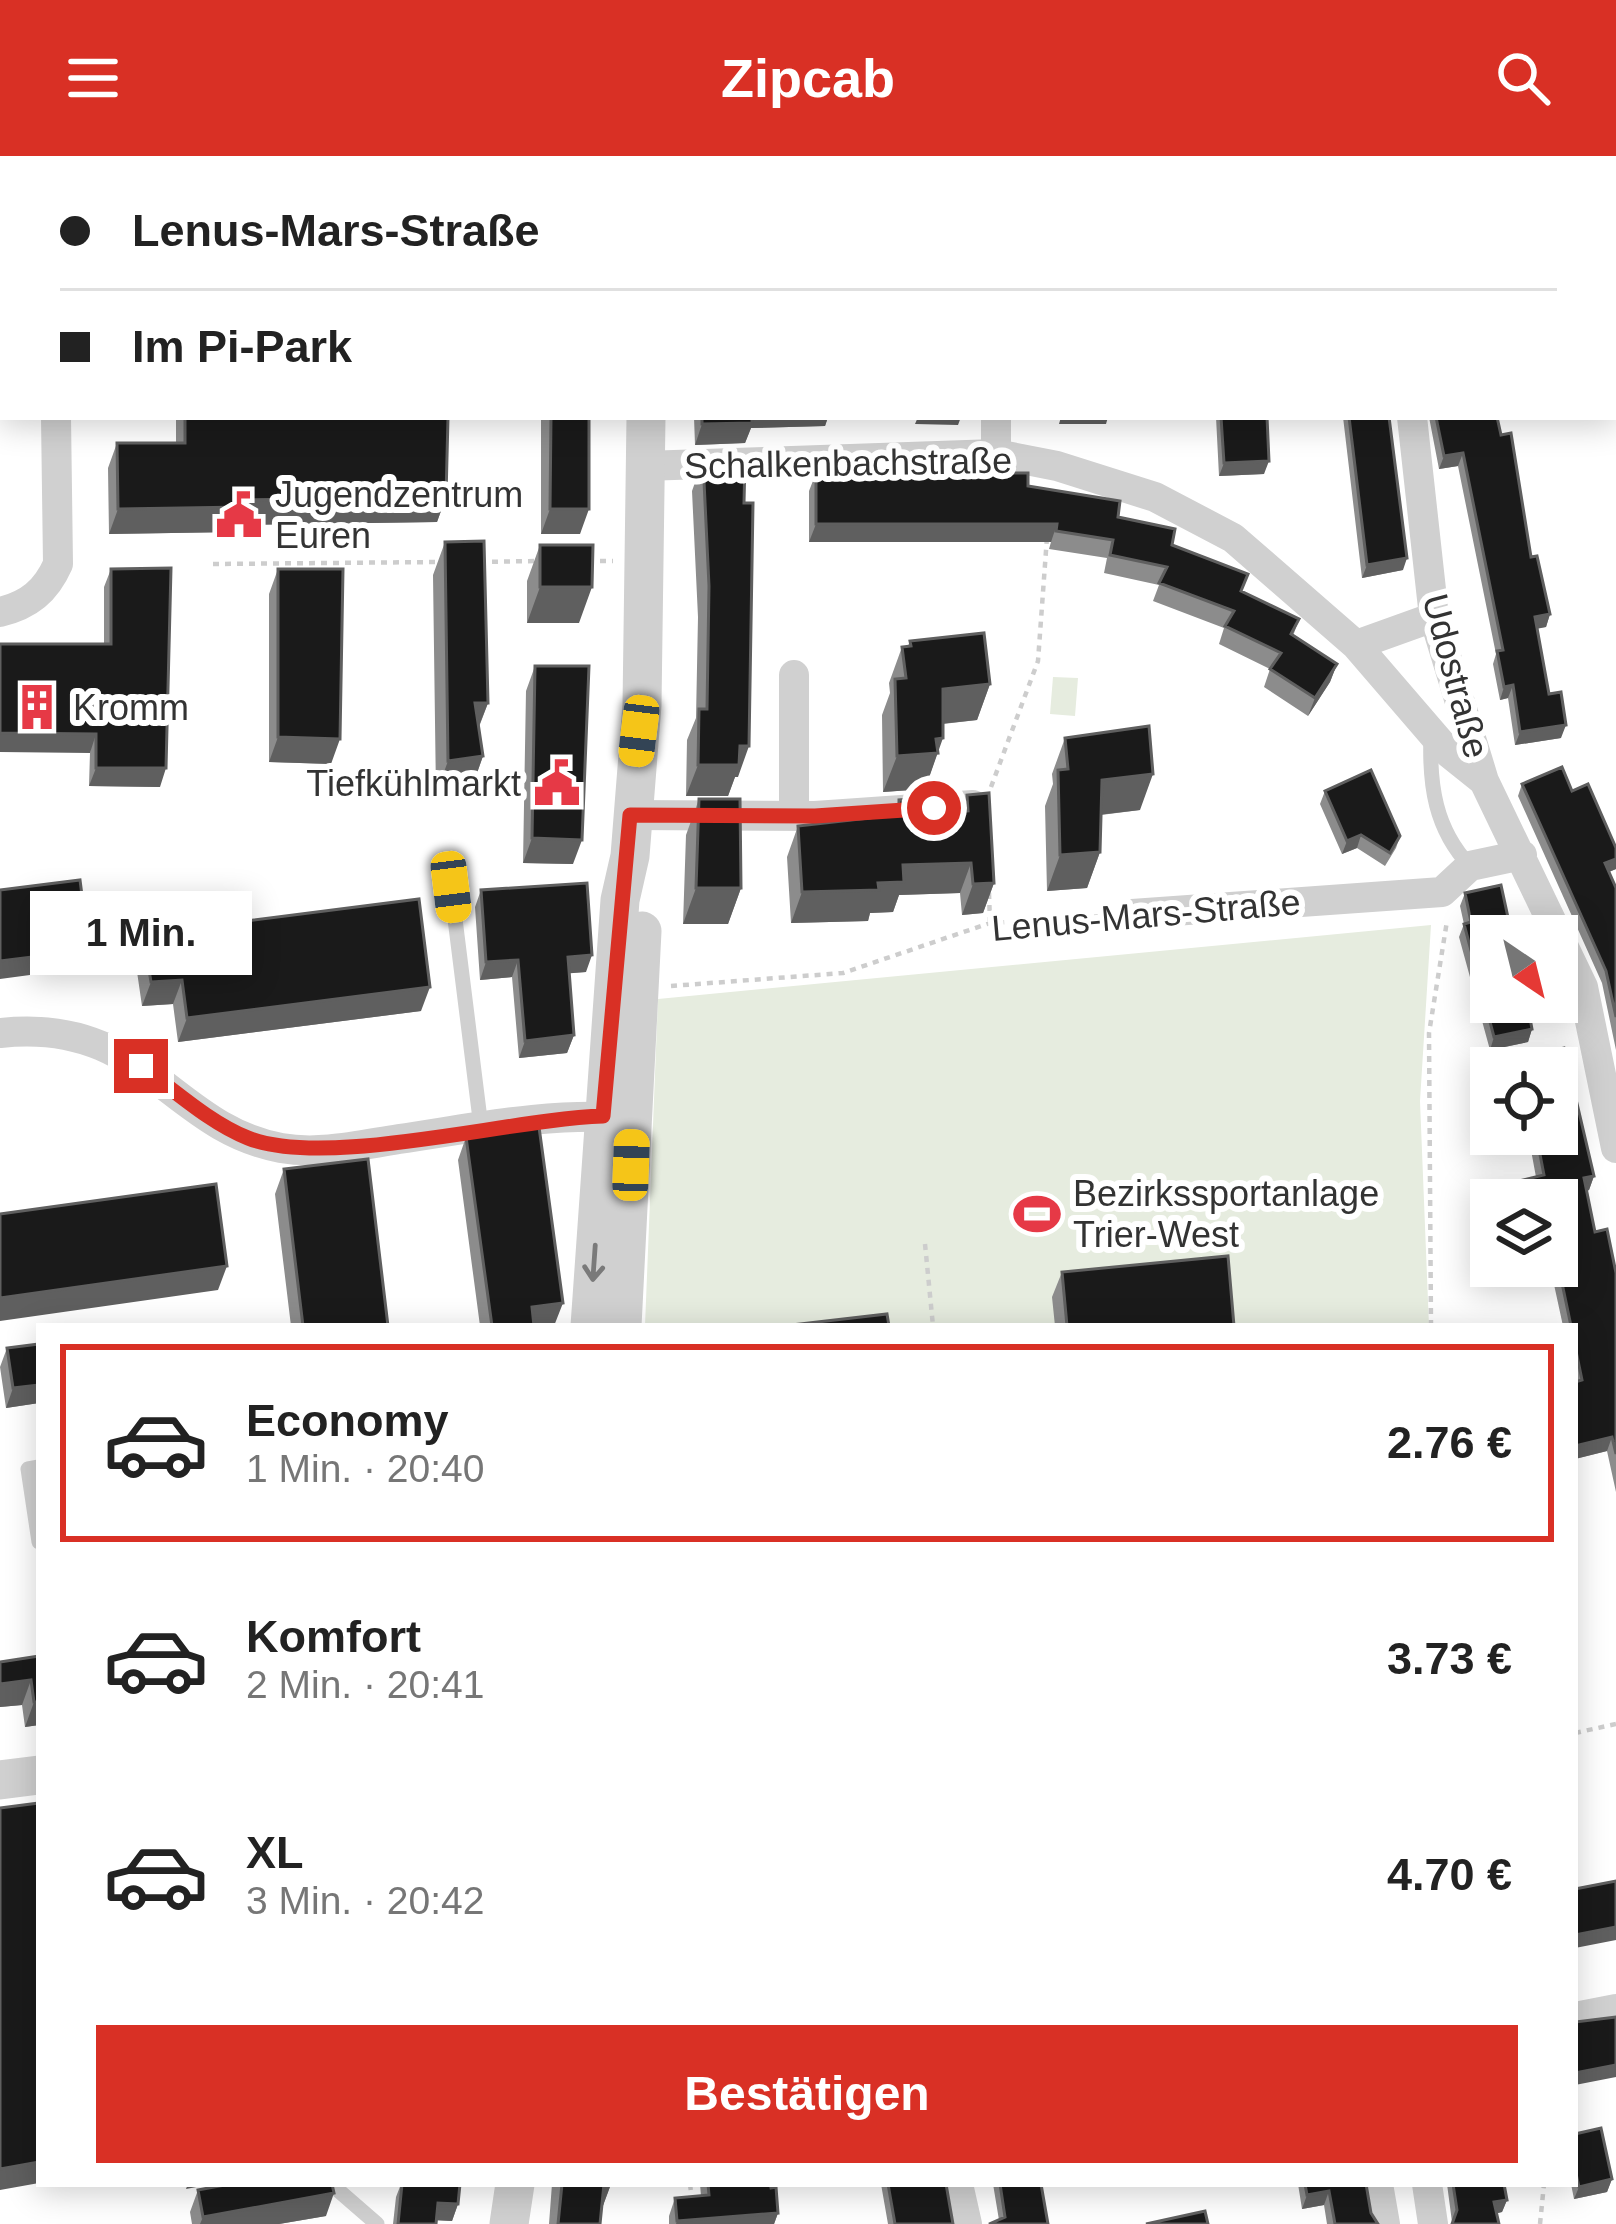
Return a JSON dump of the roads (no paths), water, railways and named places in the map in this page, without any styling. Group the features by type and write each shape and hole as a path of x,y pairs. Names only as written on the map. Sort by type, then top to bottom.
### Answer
{"street":[{"path":"0,612 30,601 49,584 58,564 56,420"},
{"path":"590,1323 641,988 643,901 631,856 630,815 642,705 646,420"},
{"path":"996,420 996,454"},
{"name":"Udostraße","path":"1412,420 1434,617 1484,781 1583,988 1616,1148"},
{"name":"Schalkenbachstraße","path":"644,466 996,454 1077,472 1155,497 1233,538 1356,645 1431,732 1484,781"},
{"path":"1356,645 1434,617"},
{"path":"794,675 794,816"},
{"path":"630,815 794,816 979,804"},
{"path":"1470,866 1522,855"},
{"path":"622,1323 620,900 631,856"},
{"name":"Lenus-Mars-Straße","path":"1132,914 1445,903 1470,866"},
{"path":"0,1034 56,1034 100,1044 128,1056 245,1137 275,1147 329,1150 481,1127 618,1118"},
{"path":"0,1780 36,1775"},
{"path":"1578,2016 1616,2008"},
{"path":"509,2224 515,2187"},
{"path":"959,2187 967,2224"},
{"path":"1378,2187 1384,2224"},
{"path":"1427,2187 1433,2224"}],"lane":[{"path":"1431,732 1429,785 1451,846 1470,866"},
{"path":"451,887 481,1127"},
{"path":"36,1468 28,1469 36,1522"},
{"path":"334,2187 377,2224"}],"place":[{"name":"Jugendzentrum Euren","path":"239,515"},
{"name":"Kromm","path":"37,707"},
{"name":"Tiefkühlmarkt","path":"557,783"},
{"name":"Bezirkssportanlage Trier-West","path":"1037,1214"}]}
